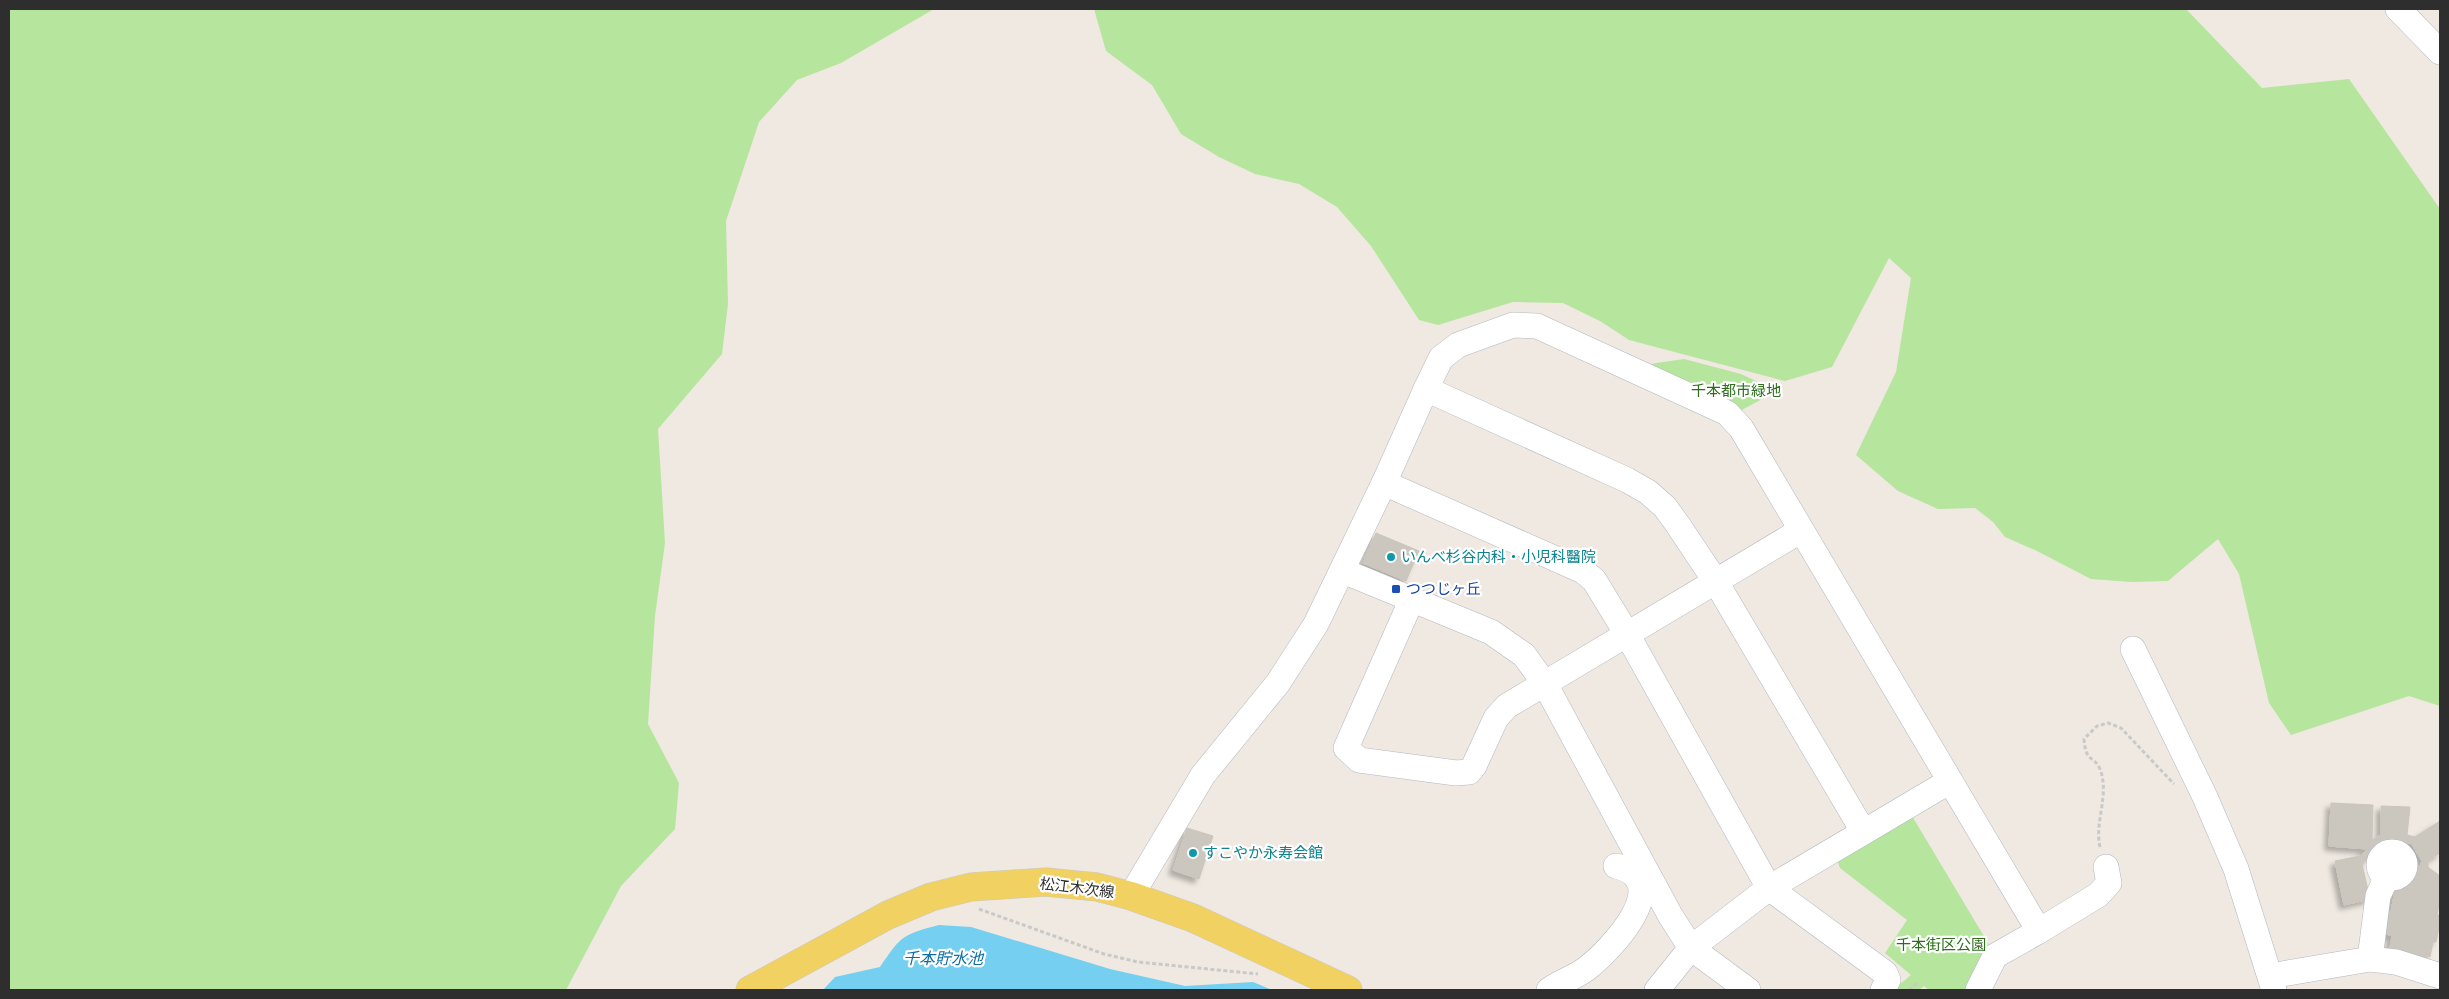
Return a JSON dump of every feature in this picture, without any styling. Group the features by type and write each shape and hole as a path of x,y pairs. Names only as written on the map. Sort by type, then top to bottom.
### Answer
{"main road":[{"name":"松江木次線","path":"750,990 888,915 931,897 971,887 1046,882 1098,887 1131,896 1193,918 1348,990"}],"street":[{"path":"2398,9 2440,52"},
{"path":"1131,896 1203,775 1278,683 1316,624 1343,571 1426,388 1442,358 1458,344 1513,325 1537,326 1727,413 1741,428 1800,531 2039,931"},
{"path":"1426,388 1627,480 1648,492 1665,507 1716,582 1863,831"},
{"path":"1384,483 1583,572 1594,580 1627,634 1769,888 1885,973 1888,980 1883,990"},
{"path":"1412,600 1346,748 1359,760 1456,773 1469,772 1474,766 1496,718 1507,706 1800,531"},
{"path":"1343,571 1491,632 1524,655 1545,684 1666,906 1691,948 1748,990"},
{"path":"2133,649 2205,798 2236,870 2272,983 2370,959 2396,962 2440,976"},
{"path":"1657,990 1691,948 1769,888 1950,780"},
{"path":"1548,990 1587,968 1614,944 1625,930 1642,896 1641,887 1624,868 1616,866"},
{"path":"1978,990 1995,956 2098,895 2109,883 2106,868"},
{"path":"2370,959 2378,896 2387,876"}],"path":[{"path":"2106,868 2099,844 2105,795 2100,770 2088,758 2084,739 2097,726 2108,723 2121,728 2184,794 2205,798"},
{"path":"977,908 1104,954 1138,962 1264,975"},
{"path":"1909,990 1917,983"}],"green space":[{"path":"9,9 934,9 841,63 797,80 759,122 726,221 728,304 722,354 658,429 665,543 655,616 648,724 679,783 675,829 621,886 566,990 9,990"},
{"path":"1094,9 2186,9 2262,88 2349,79 2440,209 2440,706 2409,696 2291,735 2269,703 2239,574 2218,539 2168,581 2132,582 2091,579 2005,537 1993,522 1975,508 1938,509 1898,491 1856,455 1896,372 1911,278 1889,258 1832,367 1785,381 1629,340 1600,321 1563,303 1513,302 1438,325 1419,320 1371,246 1337,207 1299,184 1255,174 1219,157 1181,134 1152,85 1106,51"},
{"name":"千本都市緑地","path":"1684,359 1741,374 1777,391 1740,411 1643,365"},
{"name":"千本街区公園","path":"1912,816 1991,948 1969,990 1929,990 1924,986 1919,990 1893,990 1911,975 1885,953 1907,920 1840,868 1837,860"}],"water":[{"name":"千本貯水池","path":"939,925 971,927 1110,969 1185,986 1253,982 1272,990 823,990 835,977 880,967 893,948 904,938 917,931"}],"building":[{"name":"いんべ杉谷内科・小児科醫院","path":"1376,533 1419,551 1406,581 1363,563"},
{"path":"2331,803 2373,805 2372,840 2381,835 2381,806 2410,807 2407,835 2415,837 2440,821 2440,853 2428,860 2428,867 2440,876 2440,900 2437,915 2440,915 2440,923 2436,942 2433,942 2430,957 2425,956 2424,961 2389,953 2392,936 2386,934 2388,924 2381,922 2383,911 2391,912 2397,880 2406,881 2411,872 2420,866 2422,861 2411,843 2387,840 2362,864 2370,899 2344,905 2335,861 2360,856 2367,849 2329,846"},
{"name":"すこやか永寿会館","path":"1187,828 1213,836 1199,879 1173,870"}],"place":[{"name":"いんべ杉谷内科・小児科醫院","path":"1391,557"},
{"name":"つつじヶ丘","path":"1396,589"},
{"name":"すこやか永寿会館","path":"1193,853"}]}
